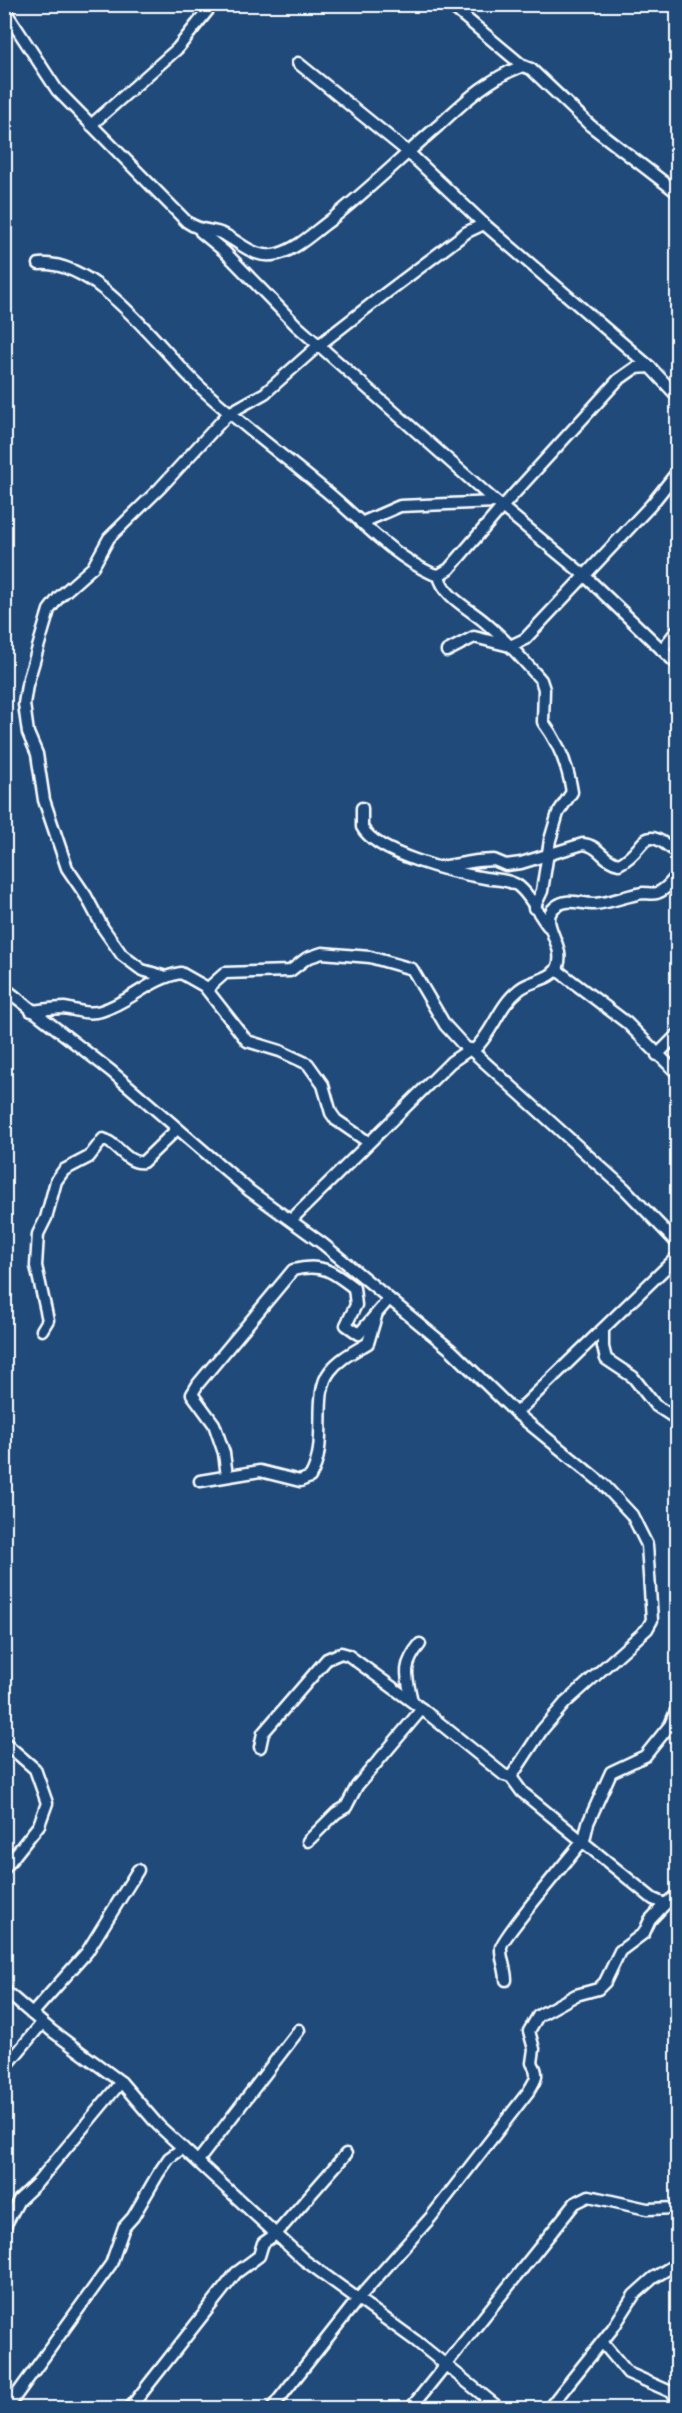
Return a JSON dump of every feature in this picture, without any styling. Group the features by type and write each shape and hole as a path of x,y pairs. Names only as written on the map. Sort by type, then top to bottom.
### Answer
{"street":[{"path":"91,125 177,49 213,4"},
{"path":"449,4 523,66 531,69 591,126 678,193"},
{"path":"4,9 57,90 187,222 224,251 319,345 499,504 584,575 678,665"},
{"path":"298,63 408,152 484,224 650,367 678,397"},
{"path":"200,231 225,235 259,255 278,255 300,243 345,208 489,83 523,66"},
{"path":"163,976 142,970 122,955 72,876 40,787 37,754 28,732 24,704 42,632 54,602 93,567 109,538 160,488 230,412 265,393 319,345 467,232 484,224"},
{"path":"39,264 61,265 123,305 198,386 390,548 427,571 439,575 446,589 510,646 541,680 544,689 543,722 553,733 556,746 562,756 569,776 570,796 558,813 542,891 534,908"},
{"path":"439,575 455,563 499,504 618,380 635,368 650,367"},
{"path":"447,651 474,637 510,646 525,639 651,505 678,471"},
{"path":"361,523 400,506 499,504"},
{"path":"662,650 678,629"},
{"path":"291,1220 368,1142 470,1049 488,1036 500,1009 507,1000 523,987 549,977 557,970 561,952 556,936 518,886 507,881 441,867 407,856 374,841 362,827 362,808"},
{"path":"441,867 477,861 494,861 506,865 548,857 583,844 592,845 610,862 619,864 646,839 654,837 660,838 678,854"},
{"path":"548,926 548,916 554,908 566,901 594,904 658,892 678,874"},
{"path":"207,989 225,973 290,971 315,955 339,953 370,957 412,969 445,1025 624,1188 678,1244"},
{"path":"557,970 627,1023 678,1074"},
{"path":"31,1011 58,1008 89,1014 98,1012 123,1002 163,976 181,973 207,989 247,1041 280,1051 308,1064 323,1085 331,1113 343,1126 368,1142"},
{"path":"4,988 111,1071 176,1130 250,1191 291,1220 451,1350 516,1413 603,1484 632,1515 647,1545 652,1620 647,1629 565,1703 542,1730 512,1777"},
{"path":"657,1055 678,1034"},
{"path":"42,1330 48,1320 36,1266 38,1234 46,1218 56,1181 64,1170 89,1157 104,1139 114,1144 128,1159 136,1163 143,1162 176,1130"},
{"path":"516,1413 678,1256"},
{"path":"227,1476 224,1453 214,1424 192,1394 210,1369 293,1270 307,1266 330,1269 354,1288 356,1305 346,1325 354,1334 359,1334 389,1299"},
{"path":"200,1481 260,1471 300,1480 310,1476 322,1440 322,1389 329,1372 342,1358 368,1343 377,1312"},
{"path":"603,1329 606,1359 633,1377 655,1405 678,1420"},
{"path":"412,1701 405,1669 409,1657 420,1644"},
{"path":"260,1747 263,1733 327,1659 341,1653 348,1655 412,1701 504,1775 512,1777 522,1791 582,1843 653,1899 670,1904"},
{"path":"308,1840 336,1813 346,1807 357,1786 422,1709"},
{"path":"506,1980 501,1946 505,1939 582,1843 588,1823 611,1772 645,1756 670,1725 676,1711"},
{"path":"4,1742 35,1769 47,1803 39,1825 4,1869"},
{"path":"32,2014 87,1952 138,1870"},
{"path":"272,2409 358,2299 431,2217 537,2079 537,2070 532,2063 534,2049 529,2031 535,2020 576,1995 598,1989 609,1975 620,1951 644,1933 678,1894"},
{"path":"4,1990 42,2023 121,2082 158,2125 304,2260 446,2366 499,2409"},
{"path":"4,2068 42,2023"},
{"path":"198,2161 299,2030"},
{"path":"4,2228 19,2199 37,2183 121,2082"},
{"path":"7,2409 111,2264 124,2227 133,2217 158,2174 169,2158 183,2148"},
{"path":"130,2409 236,2273 259,2256 263,2244 276,2234 346,2154"},
{"path":"411,2409 575,2203 589,2196 647,2209 678,2208"},
{"path":"549,2409 602,2342 634,2295 652,2278 678,2263"},
{"path":"602,2342 628,2373 671,2392 678,2400"}]}
